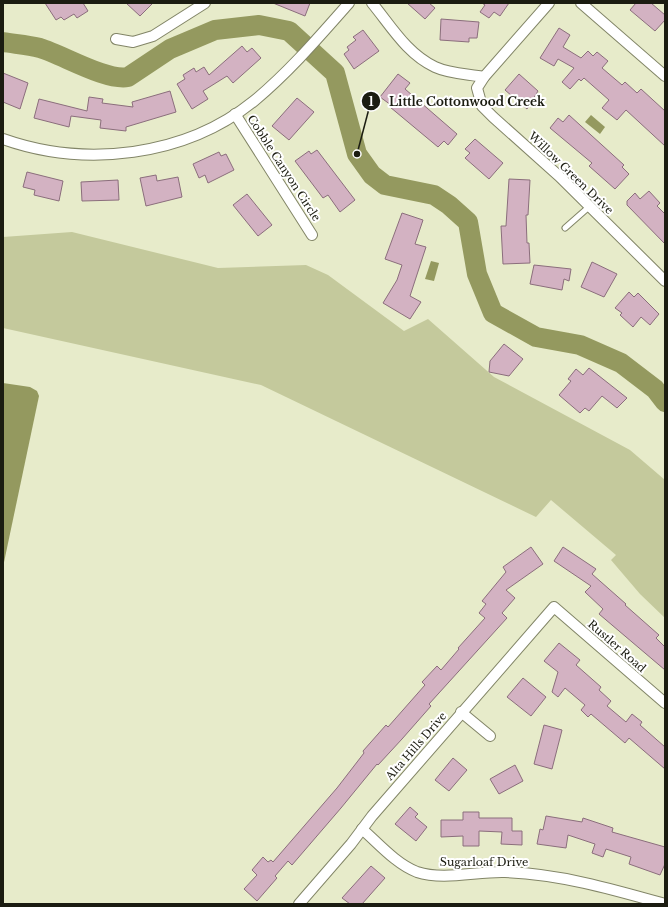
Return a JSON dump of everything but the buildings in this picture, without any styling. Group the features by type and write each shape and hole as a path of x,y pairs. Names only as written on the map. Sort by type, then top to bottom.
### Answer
{"street":[{"path":"116,39 133,42 152,36 205,3"},
{"path":"3,139 34,149 63,154 95,155 154,149 205,131 253,102 295,63 349,3"},
{"path":"372,3 395,34 435,67 451,72 484,77 549,3"},
{"path":"581,3 665,76"},
{"name":"Willow Green Drive","path":"484,77 477,88 482,106 542,159 665,281"},
{"name":"Cobble Canyon Circle","path":"235,114 312,235"},
{"name":"Rustler Road","path":"554,607 665,703"},
{"name":"Alta Hills Drive","path":"299,904 461,712 554,607"},
{"path":"461,712 490,736"},
{"name":"Sugarloaf Drive","path":"362,829 402,864 417,872 443,875 503,872 565,878 665,904"}],"lane":[{"path":"565,228 590,206"}],"shaded area":[{"path":"591,115 605,127 600,134 585,122"},
{"path":"72,232 218,268 306,265 328,275 404,331 428,319 494,377 630,450 665,480 665,618 640,594 611,560 616,555 551,500 536,517 261,385 3,328 3,237"},
{"path":"431,261 439,263 434,281 425,279"},
{"path":"3,383 30,387 37,391 39,396 3,567"}],"waterway":[{"path":"3,42 40,48 84,67 108,75 128,77 170,49 215,30 259,25 289,31 335,73 357,154 372,175 385,185 434,195 449,205 468,222 477,274 493,313 536,337 580,345 621,363 655,389 665,402"}],"place":[{"name":"Little Cottonwood Creek","path":"357,154"}]}
